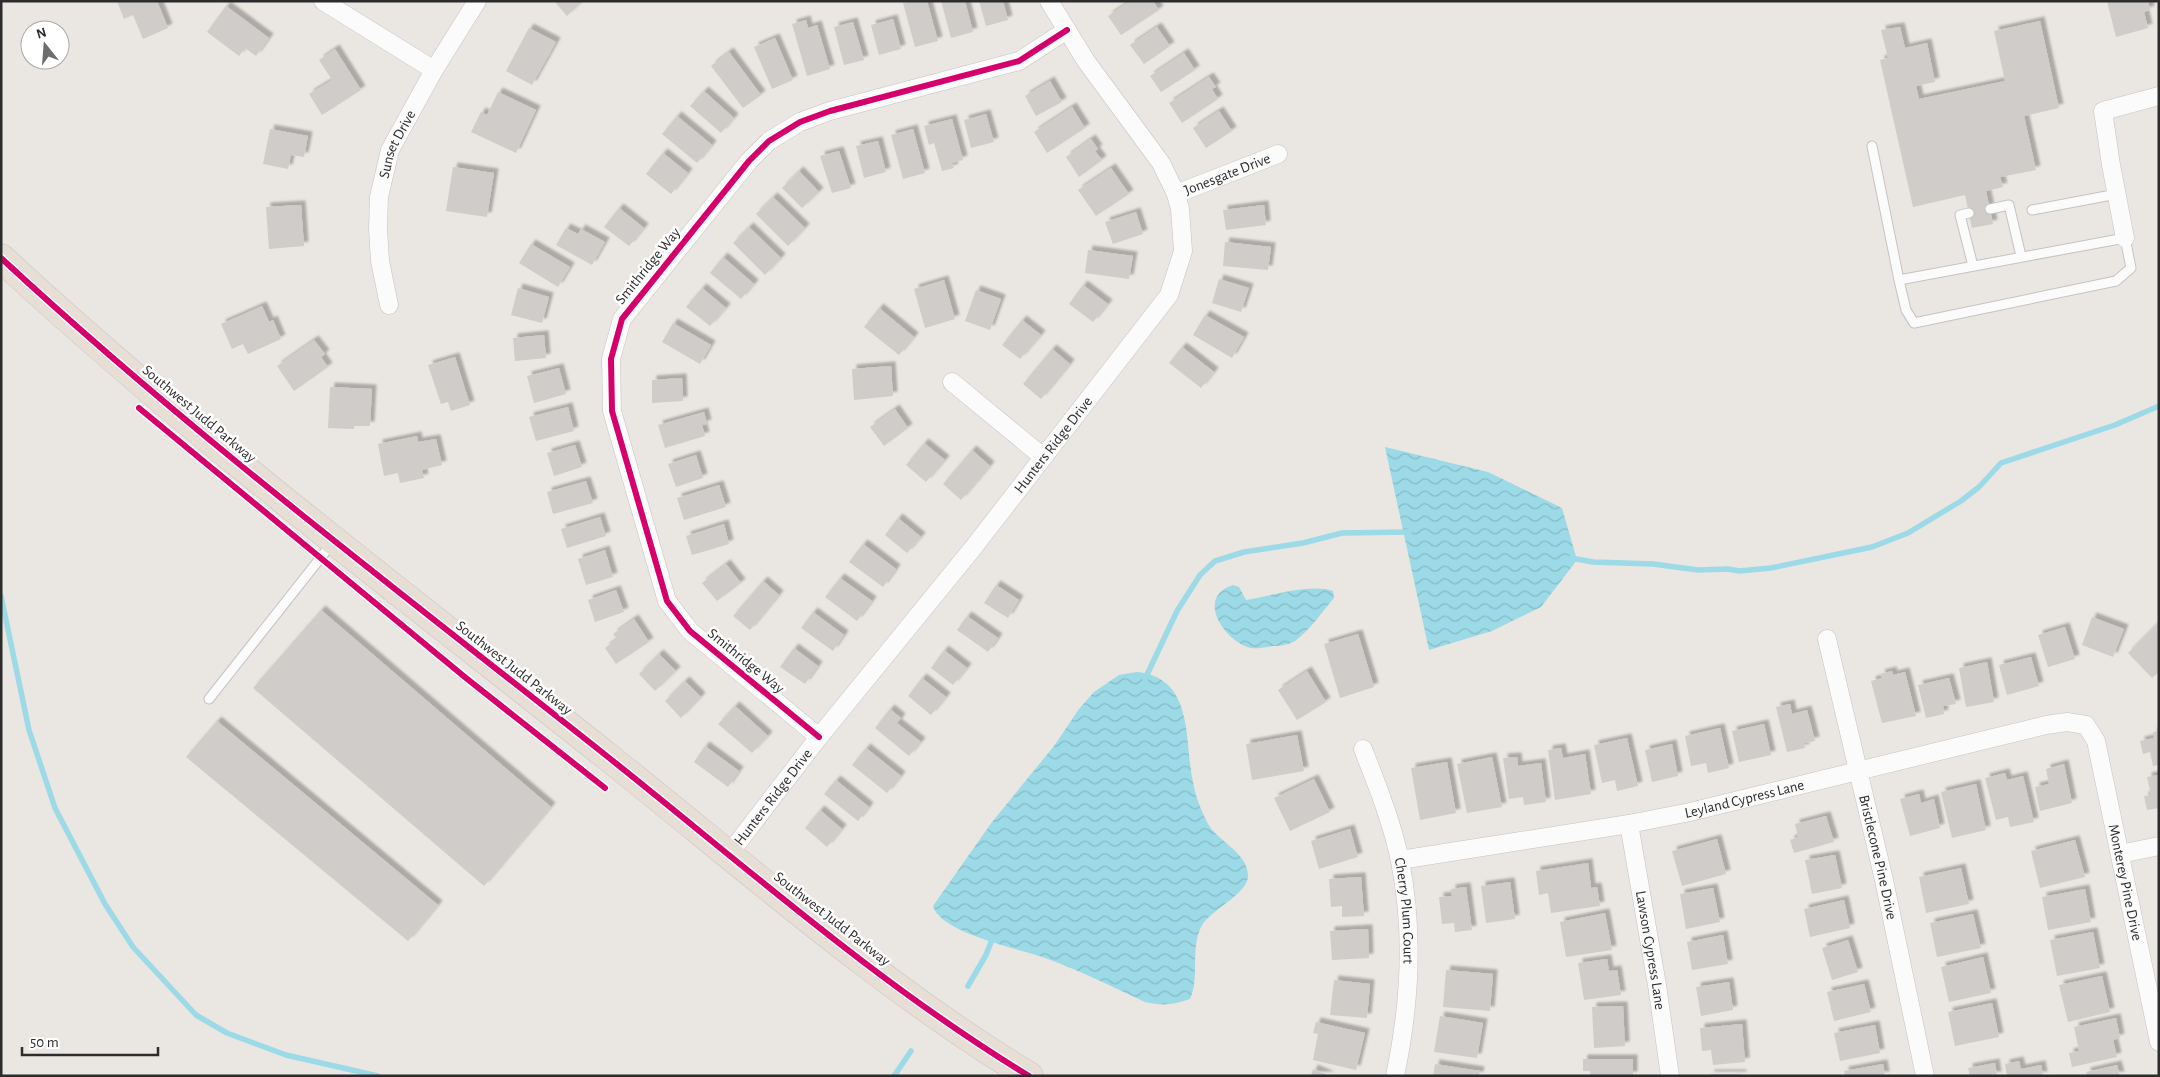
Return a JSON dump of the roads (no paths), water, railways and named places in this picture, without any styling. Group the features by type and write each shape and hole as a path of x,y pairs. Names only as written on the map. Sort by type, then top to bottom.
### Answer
{"highway":[{"name":"Southwest Judd Parkway","path":"1,258 154,395 334,541 919,1003 1029,1076"}],"street":[{"path":"323,1 434,70"},
{"name":"Sunset Drive","path":"389,305 380,261 378,197 390,150 434,70 478,1"},
{"name":"Hunters Ridge Drive","path":"729,854 819,737 973,548 1168,295 1182,251 1180,209 1176,194 1161,163 1086,61 1049,1"},
{"name":"Smithridge Way","path":"819,737 690,631 666,601 612,412 611,359 622,319 750,161 769,141 800,122 830,111 1018,61 1067,30"},
{"path":"2125,238 2104,111 2159,96"},
{"name":"Jonesgate Drive","path":"1176,194 1278,154"},
{"path":"952,382 1043,457"},
{"name":"Bristlecone Pine Drive","path":"1827,638 1884,880 1925,1076"},
{"name":"Leyland Cypress Lane","path":"1400,860 1629,824 1741,801 2046,725 2067,722 2086,725"},
{"name":"Monterey Pine Drive","path":"2086,725 2096,741 2159,1042"},
{"name":"Cherry Plum Court","path":"1363,749 1381,798 1400,860 1409,932 1409,968 1403,1030 1394,1076"},
{"name":"Lawson Cypress Lane","path":"1629,824 1657,985 1670,1076"},
{"path":"2120,854 2159,846"}],"lane":[{"path":"1872,146 1906,310 1914,323 2116,281 2131,268 2125,238 1900,280"},
{"path":"2032,210 2117,194"},
{"path":"1990,208 2010,206 2021,256"},
{"path":"1969,212 1960,215 1973,266"},
{"path":"210,699 334,541"}],"water":[{"path":"1385,447 1488,472 1562,508 1577,560 1541,607 1492,631 1429,650"},
{"path":"1233,585 1239,587 1246,600 1314,588 1333,591 1334,598 1311,626 1295,641 1282,645 1250,648 1240,644 1223,628 1215,608 1216,599 1222,591"},
{"path":"1137,672 1156,677 1169,686 1178,699 1187,731 1190,766 1200,807 1211,829 1242,859 1248,875 1247,882 1242,889 1212,914 1201,927 1196,945 1193,991 1190,999 1179,1003 1157,1004 1145,1002 1060,964 966,932 951,925 939,916 933,906 992,822 1054,746 1079,709 1094,692 1119,675"}],"waterway":[{"path":"1571,558 1593,562 1653,564 1698,570 1728,569 1739,571 1771,568 1872,547 1908,533 1961,501 1979,487 2001,463 2115,425 2159,406"},
{"path":"1145,679 1177,611 1200,575 1215,561 1244,552 1303,543 1342,533 1409,532"},
{"path":"1,596 29,730 55,808 105,904 133,947 196,1015 227,1033 286,1055 378,1076"},
{"path":"968,986 986,955 993,937"},
{"path":"894,1076 911,1051"}]}
